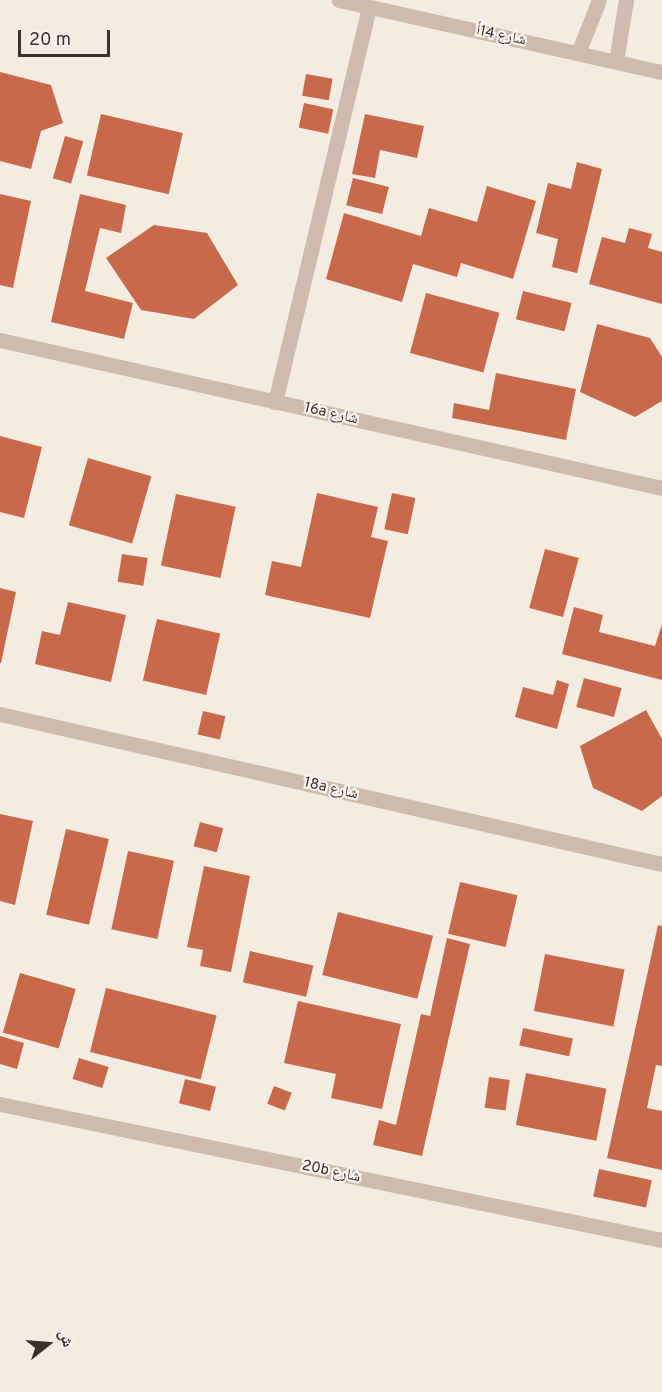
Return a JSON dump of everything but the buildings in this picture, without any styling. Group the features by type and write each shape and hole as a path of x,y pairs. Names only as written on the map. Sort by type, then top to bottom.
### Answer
{"street":[{"name":"شارع 14أ","path":"339,0 662,72"},
{"path":"578,53 599,0"},
{"path":"616,61 626,0"},
{"path":"275,402 369,7"},
{"name":"16a شارع","path":"0,340 662,488"},
{"name":"18a شارع","path":"0,714 662,864"},
{"name":"20b شارع","path":"0,1104 662,1240"}]}
